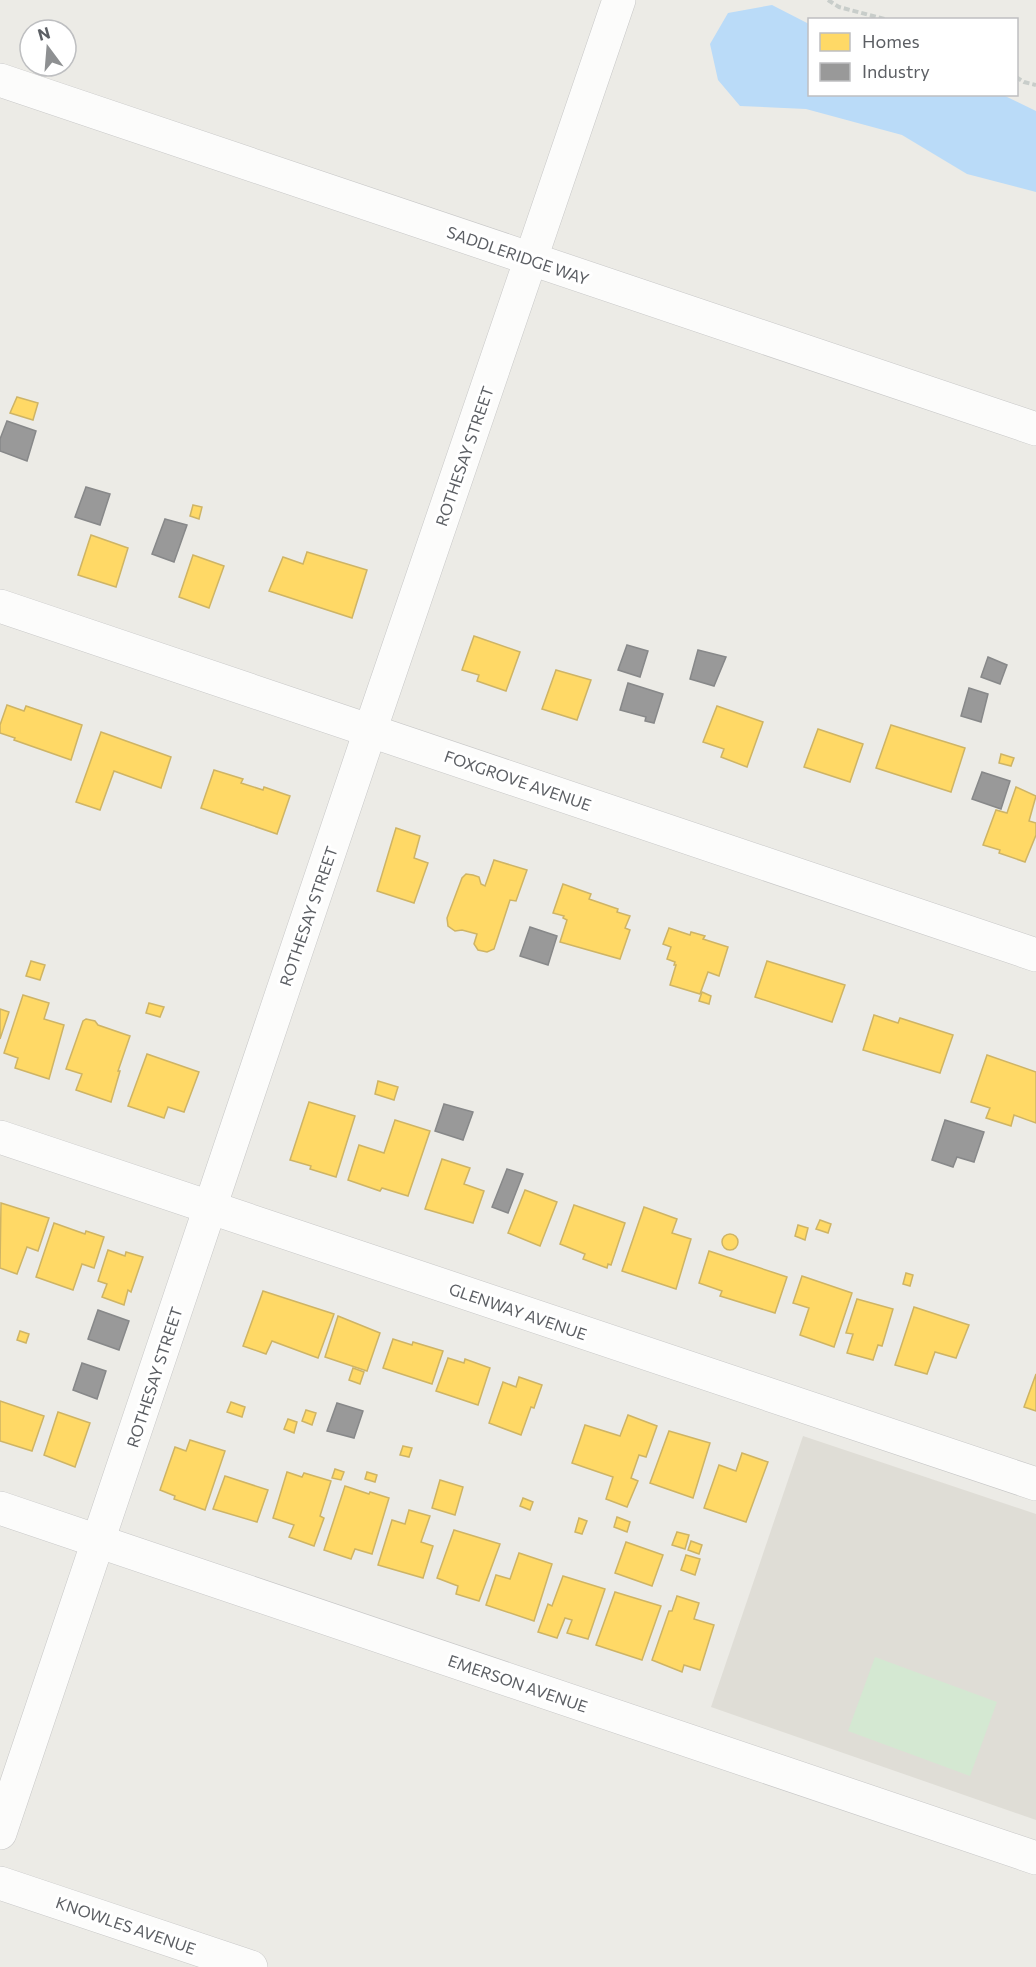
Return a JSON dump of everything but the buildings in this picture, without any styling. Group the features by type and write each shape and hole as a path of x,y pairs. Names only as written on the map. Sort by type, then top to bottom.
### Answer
{"street":[{"name":"ROTHESAY STREET","path":"0,1833 370,731 619,0"},
{"name":"SADDLERIDGE WAY","path":"0,81 1036,429"},
{"name":"FOXGROVE AVENUE","path":"0,606 1036,955"},
{"name":"GLENWAY AVENUE","path":"0,1137 1036,1484"},
{"name":"EMERSON AVENUE","path":"0,1508 1036,1858"},
{"name":"KNOWLES AVENUE","path":"0,1883 251,1967"}],"path":[{"path":"828,0 839,7 880,18"},
{"path":"1018,78 1036,85"}],"shaded area":[{"path":"803,1436 1036,1514 1036,1820 711,1707"}],"green space":[{"path":"875,1657 997,1702 970,1776 848,1731"}],"water":[{"path":"772,5 808,23 808,96 1005,96 1036,111 1036,192 967,174 902,135 806,109 740,106 718,80 710,44 728,13"}]}
